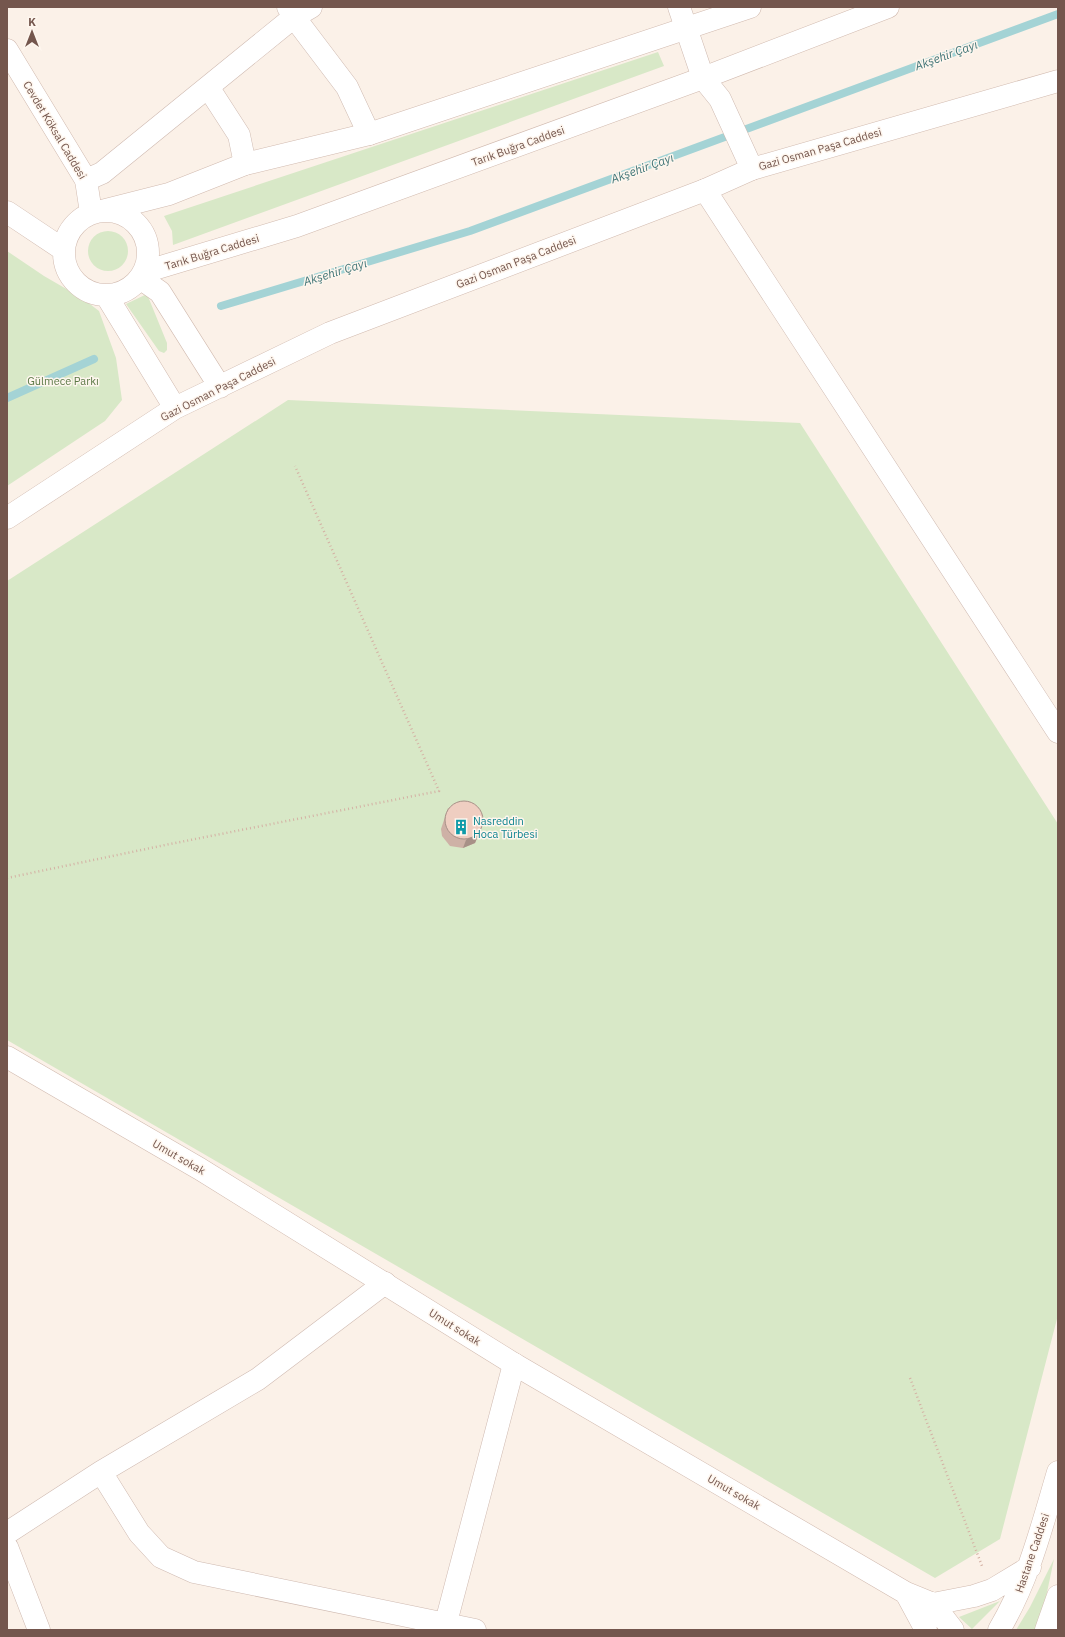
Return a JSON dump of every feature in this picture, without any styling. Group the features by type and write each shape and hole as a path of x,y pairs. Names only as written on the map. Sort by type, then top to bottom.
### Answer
{"street":[{"path":"679,7 684,28 703,78 720,99 752,169"},
{"path":"97,212 114,211 125,214 142,229 147,239 149,250 148,262 142,275 125,291 106,295 92,293 80,286 71,276 66,264 64,250 66,239 72,228 81,219 97,212 169,194 246,164 369,134 750,7"},
{"name":"Tarık Buğra Caddesi","path":"142,275 297,226 703,78 888,7"},
{"path":"86,180 102,173 208,87 298,10 347,87 369,134"},
{"name":"Cevdet Köksal Caddesi","path":"7,50 86,180 97,212"},
{"name":"Gazi Osman Paşa Caddesi","path":"7,518 175,408 330,333 706,190 752,169 1058,81"},
{"path":"208,87 239,134 246,164"},
{"path":"706,190 1058,732"},
{"path":"7,212 64,250"},
{"path":"142,275 160,292 220,387"},
{"path":"106,295 175,408"},
{"name":"Umut sokak","path":"7,1057 200,1169 514,1364 906,1593 933,1604"},
{"path":"7,1533 101,1472 258,1379 385,1284"},
{"path":"445,1627 514,1364"},
{"path":"101,1472 139,1533 161,1557 194,1572 445,1627 475,1630"},
{"name":"Hastane Caddesi","path":"999,1630 1017,1598 1030,1566 1058,1472"},
{"path":"7,1547 39,1630"},
{"path":"953,1630 933,1604 974,1596 992,1590 1030,1566"},
{"path":"906,1593 926,1630"},
{"path":"1046,1630 1058,1596"}],"path":[{"path":"7,878 439,791 295,466"},
{"path":"910,1378 992,1590"}],"green space":[{"path":"658,52 664,66 173,245 172,231 164,216"},
{"path":"108,231 116,233 122,237 126,243 128,251 126,259 122,265 116,269 108,271 100,269 94,265 90,259 88,251 90,243 94,237 100,233"},
{"name":"Gülmece Parkı","path":"7,251 44,276 82,298 99,311 116,358 122,400 105,421 7,486"},
{"path":"147,294 167,343 167,350 164,353 159,351 126,304"},
{"path":"288,400 800,423 1058,824 1058,1315 1000,1539 935,1578 7,1040 7,581"},
{"path":"1054,1559 1045,1602 1036,1630 1016,1630 1030,1607"},
{"path":"1000,1601 972,1629 959,1617"}],"building":[{"name":"Nasreddin Hoca Türbesi","path":"460,801 468,801 478,806 482,813 482,827 478,834 468,839 460,839 450,834 448,831 445,824 445,816 450,806 453,804"}],"waterway":[{"name":"Akşehir Çayı","path":"221,306 470,231 1058,14"},
{"name":"Akşehir Çayı","path":"7,398 94,359"}],"place":[{"name":"Nasreddin Hoca Türbesi","path":"461,827"}]}
